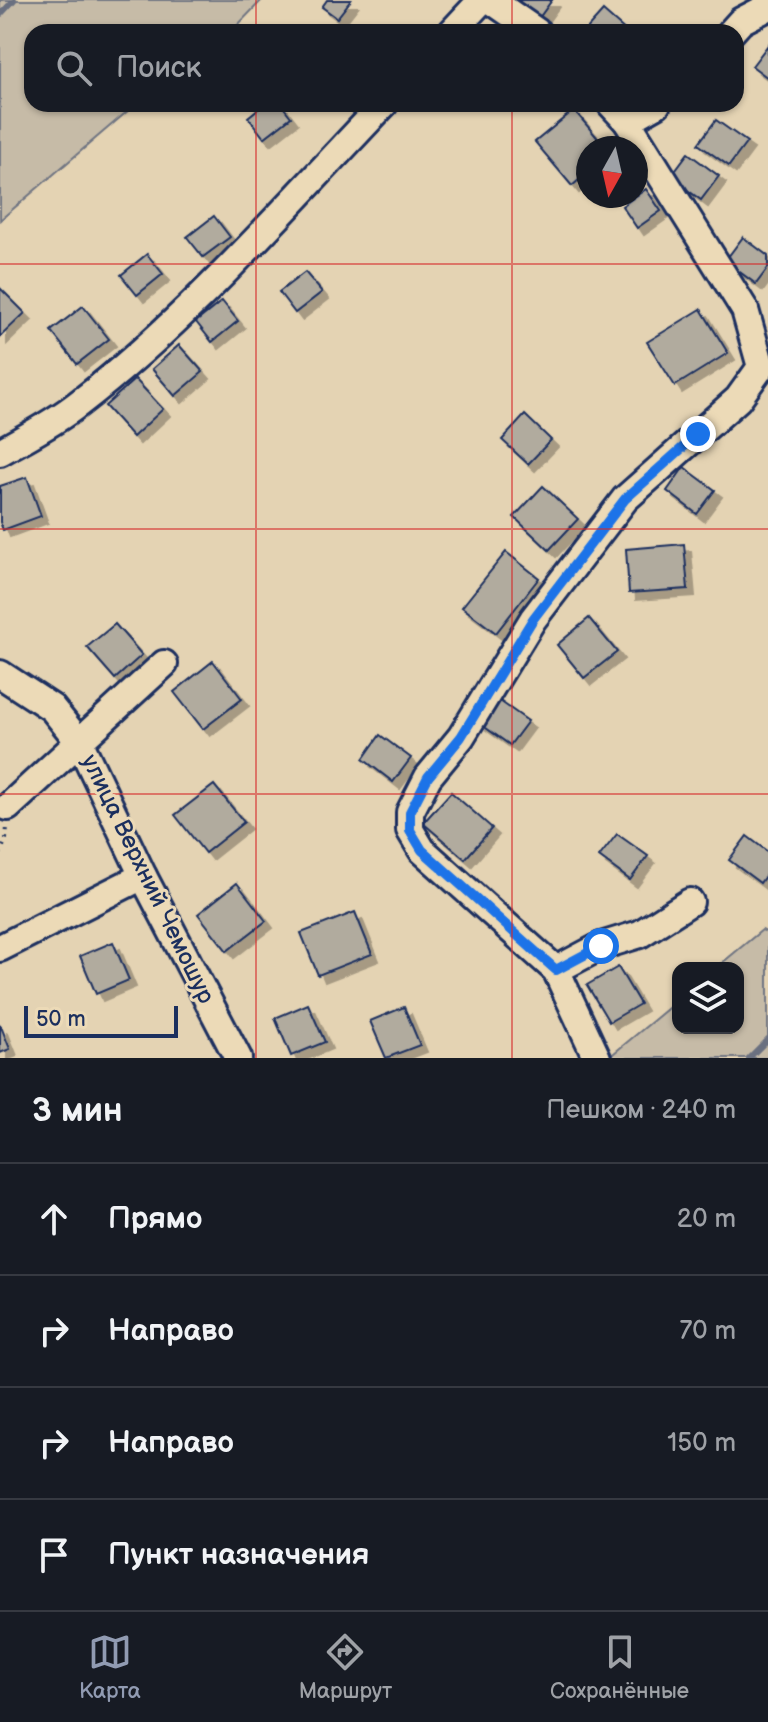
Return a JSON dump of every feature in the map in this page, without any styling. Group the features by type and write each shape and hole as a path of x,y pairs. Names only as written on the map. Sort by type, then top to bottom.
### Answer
{"street":[{"path":"460,24 482,0"},
{"path":"491,0 526,24"},
{"path":"738,24 768,7"},
{"path":"0,452 76,406 170,326 376,112"},
{"path":"597,1058 556,970 422,850 410,830 410,812 428,777 461,737 533,619 625,499 738,399 764,370 745,310 619,112"},
{"path":"0,674 52,708 80,743 164,664"},
{"name":"улица Верхний Чемошур","path":"8,807 80,743 143,876 238,1058"},
{"path":"0,948 143,876"},
{"path":"556,970 601,946 640,934 690,902"}],"shaded area":[{"path":"0,0 262,0 239,24 24,24 24,112 127,112 0,220"},
{"path":"762,930 768,933 768,1058 608,1058 672,1005 672,1034 744,1034 744,962 723,962"}],"building":[{"path":"327,0 351,0 337,18 322,7"},
{"path":"515,0 552,0 539,18"},
{"path":"603,11 618,24 591,24"},
{"path":"768,45 768,78 752,66"},
{"path":"254,112 287,112 291,117 264,138 248,117"},
{"path":"572,112 576,112 596,136 576,136 576,182 572,186 535,142"},
{"path":"716,120 747,142 729,166 698,144"},
{"path":"688,153 719,176 701,200 670,177"},
{"path":"648,192 661,211 637,228 623,208 648,208"},
{"path":"214,216 230,237 203,257 187,237"},
{"path":"743,237 768,256 768,268 756,284 725,261"},
{"path":"147,254 163,274 137,295 121,275"},
{"path":"305,272 322,292 295,313 279,292"},
{"path":"0,288 25,313 0,337"},
{"path":"222,301 238,321 212,342 196,322"},
{"path":"83,306 109,339 77,364 51,331"},
{"path":"701,309 728,353 675,386 647,342"},
{"path":"179,345 203,372 175,396 152,369"},
{"path":"135,379 163,409 133,437 105,406"},
{"path":"525,415 551,440 528,464 502,440"},
{"path":"684,467 715,490 697,514 667,491"},
{"path":"27,477 41,516 3,530 0,522 0,486"},
{"path":"543,486 578,519 549,550 514,517"},
{"path":"684,544 688,589 629,593 626,549"},
{"path":"506,552 539,578 496,633 462,607"},
{"path":"589,618 617,652 584,678 557,645"},
{"path":"115,624 142,655 115,679 87,647"},
{"path":"213,661 242,699 203,729 174,692"},
{"path":"497,699 528,721 510,745 479,723"},
{"path":"380,735 411,758 393,782 363,759"},
{"path":"214,785 244,822 205,853 175,815"},
{"path":"451,792 492,828 465,859 423,823"},
{"path":"617,834 648,856 630,880 599,857"},
{"path":"747,836 768,852 768,872 760,883 729,860"},
{"path":"237,883 266,921 227,951 198,914"},
{"path":"355,912 372,954 318,975 301,933"},
{"path":"113,942 129,980 96,994 80,956"},
{"path":"618,967 640,1004 609,1022 587,985"},
{"path":"308,1004 325,1042 291,1056 275,1018"},
{"path":"404,1007 420,1045 386,1058 370,1021"},
{"path":"0,1024 10,1049 0,1053"}],"waterway":[{"path":"0,15 14,0"},
{"path":"749,1058 768,1039"}],"route":[{"path":"601,946 556,970 422,850 410,830 410,812 428,777 461,737 533,619 625,499 698,434"}]}
